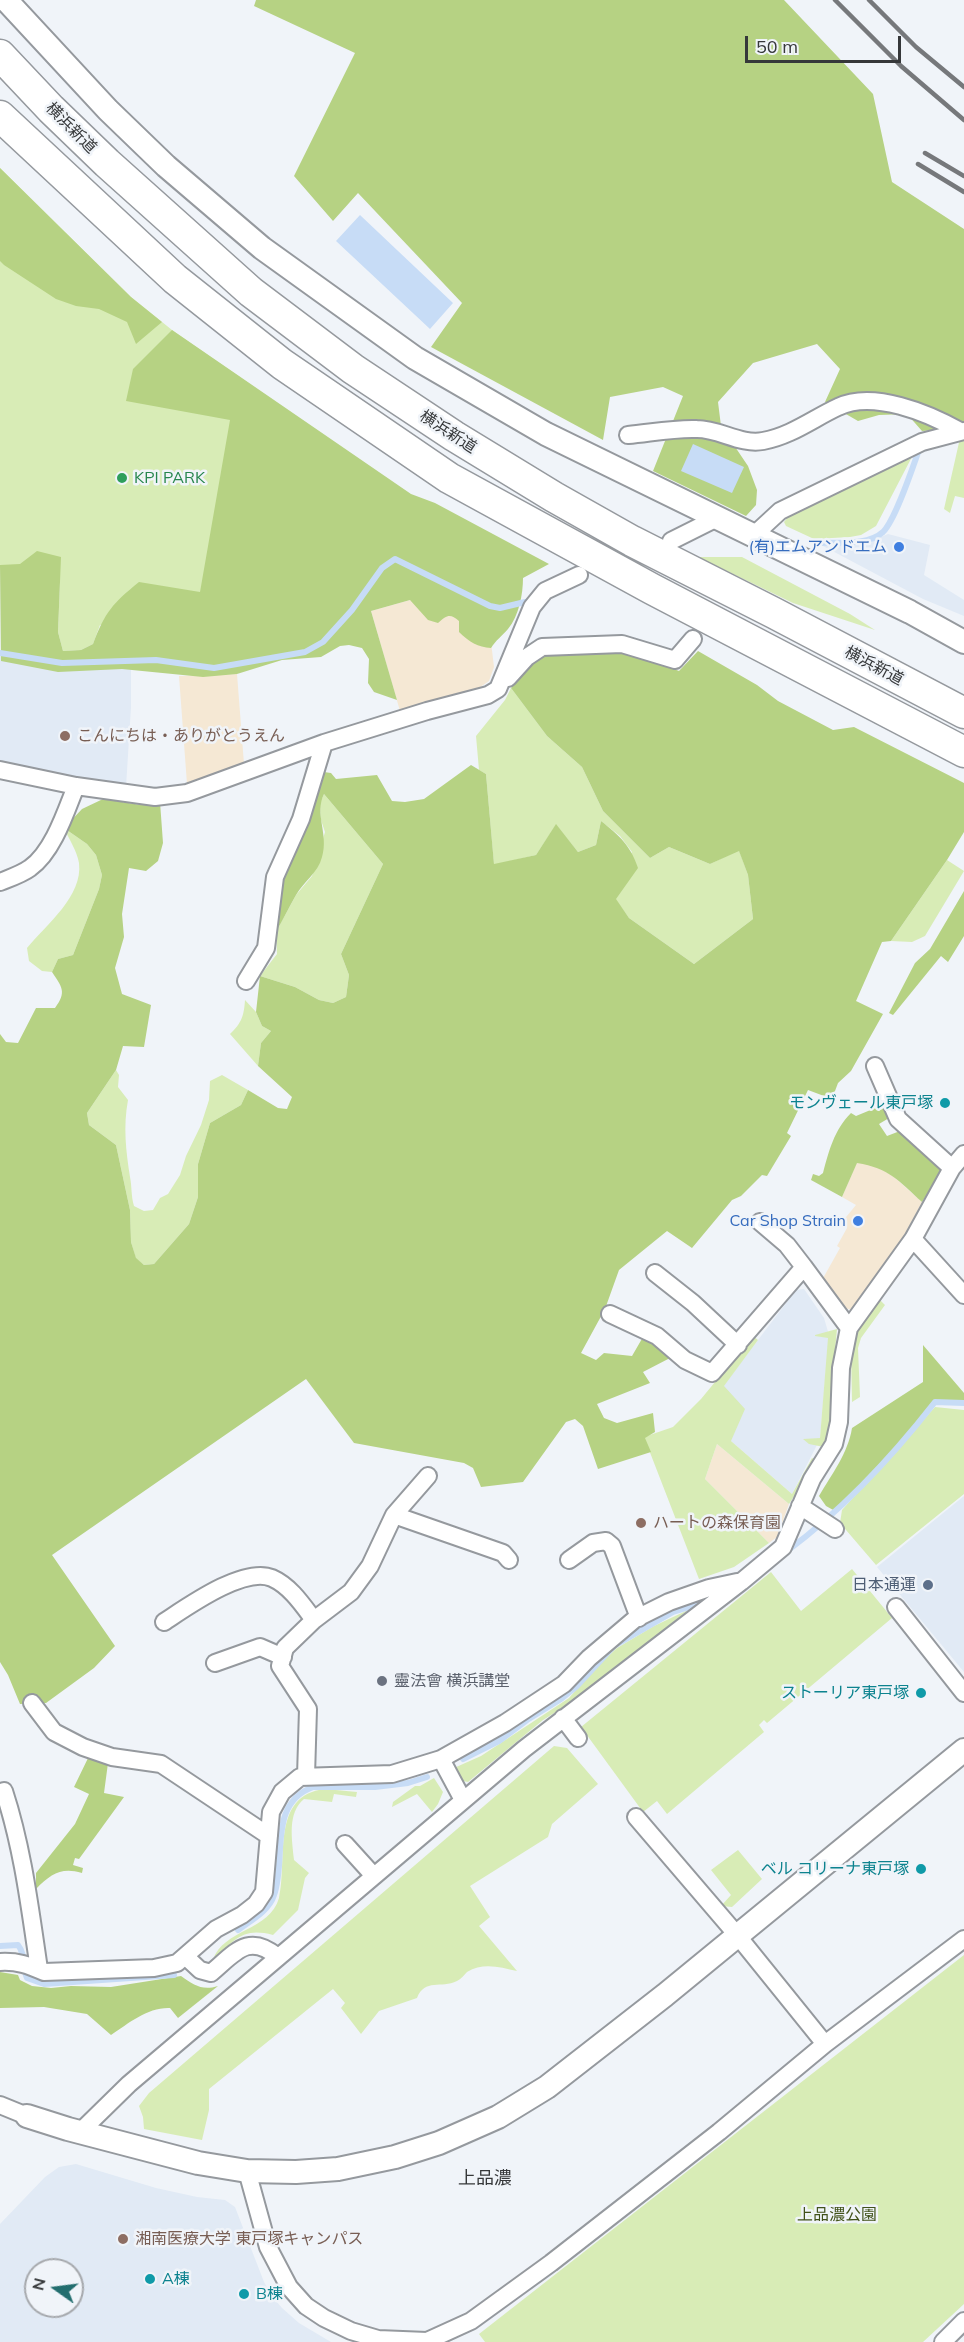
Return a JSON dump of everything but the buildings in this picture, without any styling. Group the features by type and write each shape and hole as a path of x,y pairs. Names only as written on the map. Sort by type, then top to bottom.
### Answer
{"highway":[{"name":"横浜新道","path":"0,55 51,109 140,194 251,292 353,369 454,436 622,536 964,713"},
{"path":"0,116 175,279 282,364 449,478 642,584 964,752"}],"street":[{"path":"6,0 108,110 166,166 261,248 415,358 536,429 910,612 964,642"},
{"path":"628,435 697,429 722,433 741,441 763,441 784,435 838,406 856,400 879,401 934,416 962,431"},
{"path":"754,535 780,511 922,442 962,431"},
{"path":"671,541 717,518"},
{"path":"498,689 532,607 545,591 579,575"},
{"path":"0,770 76,786 154,797 187,793 324,743 488,695 498,689 527,657 542,647 622,644 675,660 693,639"},
{"path":"246,981 266,948 275,876 301,819 324,743"},
{"path":"0,882 30,868 41,857 61,824 76,786"},
{"path":"875,1066 898,1119 952,1168"},
{"path":"80,2132 129,2084 463,1800 563,1718 741,1582 783,1547 812,1479 834,1444 839,1422 841,1368 849,1328 913,1239 952,1168 964,1154"},
{"path":"760,1222 787,1245 849,1328"},
{"path":"913,1239 964,1295"},
{"path":"610,1314 657,1336 685,1360 712,1373 804,1267"},
{"path":"655,1274 693,1303 738,1345"},
{"path":"306,1776 308,1709 280,1666 285,1648 314,1620 351,1592 370,1566 394,1515 428,1476"},
{"path":"800,1506 835,1529"},
{"path":"394,1515 503,1553 509,1560"},
{"path":"569,1560 594,1543 606,1541 612,1546 639,1618"},
{"path":"164,1622 205,1595 251,1576 271,1577 295,1594 314,1620"},
{"path":"4,1791 15,1824 22,1859 21,1964 44,1972 154,1968 177,1962 216,1929 242,1916 256,1904 264,1892 271,1812 282,1792 300,1777 392,1774 441,1759 505,1723 564,1684 590,1658 639,1618 669,1602 709,1588 741,1582"},
{"path":"896,1607 964,1692"},
{"path":"215,1663 260,1647 283,1657"},
{"path":"32,1703 54,1732 83,1747 112,1757 161,1764 269,1836"},
{"path":"563,1718 578,1738"},
{"path":"0,2105 80,2132 198,2163 247,2171 296,2172 338,2169 395,2157 439,2143 498,2117 547,2087 961,1758"},
{"path":"441,1759 463,1800"},
{"path":"636,1816 737,1935 825,2044"},
{"path":"345,1844 374,1876"},
{"path":"247,2171 267,2247 289,2287 306,2306 351,2331 378,2339 427,2341 471,2322 551,2263 719,2132 825,2044 964,1939"},
{"path":"185,1956 200,1970 211,1973 244,1946 258,1944 278,1957"},
{"path":"943,2342 964,2321"}],"shaded area":[{"path":"888,534 930,545 924,575 964,600 964,616 923,599 823,546 852,545"},
{"path":"410,600 452,615 491,642 494,667 489,681 476,690 400,711 371,611"},
{"name":"こんにちは・ありがとうえん","path":"0,656 131,665 126,787 0,764"},
{"path":"237,674 244,764 187,784 179,676"},
{"path":"857,1162 876,1166 893,1176 922,1202 899,1245 851,1310 840,1306 822,1280 840,1248 837,1246 847,1228 842,1222 856,1205 842,1197"},
{"path":"804,1289 824,1318 829,1335 820,1439 792,1494 731,1441 723,1386 796,1290"},
{"path":"717,1444 789,1504 777,1537 769,1543 705,1479"},
{"name":"日本通運","path":"964,1496 964,1672 877,1567"},
{"name":"湘南医療大学 東戸塚キャンパス","path":"76,2164 156,2188 197,2197 225,2200 235,2207 264,2282 272,2296 299,2323 331,2342 0,2342 0,2224 45,2177 59,2167"}],"green space":[{"path":"256,0 784,0 873,94 892,182 964,229 964,428 922,431 907,414 879,415 858,421 825,402 840,369 817,344 753,363 718,402 721,426 748,466 757,490 756,505 746,516 653,471 683,396 663,387 610,397 603,440 431,347 462,303 358,193 333,221 294,176 355,53 254,6"},
{"name":"KPI PARK","path":"0,168 131,297 172,330 257,389 224,611 100,625 93,644 81,650 63,651 58,632 60,580 0,568"},
{"path":"0,168 131,297 162,322 136,344 127,322 99,309 76,306 56,299 4,265 0,261"},
{"path":"172,330 411,494 435,503 549,564 523,578 521,598 515,618 491,648 466,639 459,632 459,621 451,616 438,623 428,620 410,600 371,611 397,700 374,692 368,683 369,659 362,648 349,645 340,646 321,657 282,660 237,674 203,677 122,669 58,672 1,661 0,565 20,564 37,551 61,557 58,632 63,651 81,650 93,644 111,609 139,582 200,592 230,420 126,401 133,369"},
{"path":"960,438 964,438 964,498 955,496 950,513 944,509"},
{"path":"915,451 876,526 861,535 814,539 786,526 784,522 792,512"},
{"path":"698,557 742,557 850,614 875,630 793,603"},
{"path":"698,651 757,685 778,701 833,730 854,727 964,783 964,832 891,941 882,942 856,1001 883,1014 851,1071 838,1083 832,1099 808,1090 787,1133 791,1136 767,1176 762,1175 741,1196 732,1200 692,1248 667,1231 619,1270 605,1309 581,1353 596,1360 604,1353 632,1356 643,1337 670,1358 643,1372 650,1383 597,1404 604,1418 617,1423 653,1413 655,1432 645,1438 651,1452 598,1469 583,1426 575,1419 566,1422 523,1482 481,1487 473,1468 464,1463 354,1443 306,1379 52,1555 115,1646 94,1668 46,1703 20,1704 0,1662 0,1034 6,1042 18,1043 36,1008 55,1008 61,998 62,990 52,972 58,959 73,955 99,889 102,875 96,855 87,844 64,828 82,809 103,799 141,805 160,802 163,843 158,861 146,871 129,868 122,914 124,937 115,968 122,994 151,1005 144,1047 123,1046 116,1070 87,1113 89,1125 116,1145 130,1210 131,1242 136,1258 144,1265 154,1264 189,1224 198,1197 198,1164 210,1123 241,1105 248,1090 278,1108 287,1109 292,1097 258,1066 261,1043 271,1031 262,1026 256,1012 260,976 295,987 319,1000 333,1003 346,997 349,975 341,954 383,864 324,794 320,809 324,849 320,863 296,895 276,932 281,878 312,814 320,777 324,772 331,773 336,779 377,775 392,801 405,802 424,799 471,765 486,774 494,864 536,855 556,824 578,852 596,845 601,821 624,842 632,853 638,868 616,899 629,918 694,964 753,919 748,875 739,851 710,864 669,847 650,858 603,811 582,767 547,736 511,688 535,660 553,653 615,652 654,661 679,671"},
{"path":"511,688 547,736 582,767 603,811 650,858 669,847 710,864 739,850 748,875 753,919 694,964 629,918 615,899 632,852 620,836 601,821 596,845 578,852 556,825 536,855 494,865 486,774 479,770 476,736 505,700"},
{"path":"324,794 383,864 341,954 349,975 346,997 333,1003 319,1000 295,987 260,976 277,954 276,932 296,895 312,876 325,832 321,820 320,803"},
{"path":"64,828 87,844 96,855 102,875 99,889 73,955 58,959 52,972 42,971 29,961 27,948 70,898 79,875 78,859"},
{"path":"947,860 964,871 925,936 912,942 891,941"},
{"path":"964,891 964,936 948,962 941,956 893,1015 889,1013 915,963 930,949"},
{"path":"245,1000 256,1012 262,1026 271,1031 261,1043 258,1066 230,1034 242,1019"},
{"path":"116,1070 119,1075 118,1087 128,1100 126,1139 133,1202 134,1206 144,1211 153,1210 160,1198 168,1194 180,1175 209,1100 210,1081 222,1075 248,1090 241,1105 210,1123 198,1164 198,1197 189,1224 154,1264 144,1265 136,1259 131,1242 130,1210 116,1145 89,1125 87,1113"},
{"path":"885,1104 889,1118 879,1124 887,1136 900,1131 914,1145 944,1167 922,1202 886,1172 868,1165 857,1163 842,1197 811,1180 813,1174 819,1176 823,1173 836,1134 851,1113 856,1116"},
{"path":"880,1300 885,1305 861,1338 858,1348 860,1397 852,1402 851,1352 854,1336"},
{"path":"837,1329 832,1384 834,1399 827,1444 824,1447 809,1444 803,1439 820,1438 828,1338 815,1335"},
{"path":"753,1336 758,1340 724,1386 745,1409 731,1441 792,1494 812,1458 817,1461 789,1504 717,1444 705,1479 769,1543 734,1567 699,1579 644,1437 673,1427 701,1399"},
{"path":"923,1345 964,1393 964,1400 934,1401 916,1425 835,1511 826,1506 819,1496 843,1455 852,1428 923,1382"},
{"path":"935,1407 964,1410 964,1494 876,1565 840,1523 842,1510"},
{"path":"852,1569 892,1618 767,1723 764,1720 759,1725 764,1732 667,1814 657,1801 643,1812 581,1727 771,1572 801,1611"},
{"path":"688,1610 591,1690 543,1720 468,1782 458,1780 454,1768 481,1756 569,1698 596,1667 617,1648 654,1626"},
{"path":"554,1746 567,1748 598,1784 552,1824 548,1837 470,1886 490,1917 479,1926 517,1971 492,1966 479,1967 467,1972 457,1981 424,1988 417,1998 379,2011 361,2034 341,2008 345,2003 333,1989 209,2089 209,2110 202,2140 144,2129 139,2106 149,2093"},
{"path":"90,1754 108,1763 104,1793 124,1797 79,1859 75,1858 73,1865 83,1868 82,1873 62,1871 47,1879 36,1889 36,1873 75,1824 89,1794 74,1787"},
{"path":"434,1778 443,1792 432,1812 417,1794 392,1807 393,1802 415,1786 420,1786"},
{"path":"325,1789 357,1792 356,1797 334,1794 332,1802 304,1799 295,1811 292,1827 294,1860 309,1873 305,1878 298,1910 273,1935 246,1934 233,1941 213,1960 218,1950 226,1942 257,1924 274,1909 279,1898 285,1831 289,1816 296,1803 308,1794"},
{"path":"738,1850 762,1879 732,1907 721,1906 731,1895 711,1870"},
{"name":"上品濃公園","path":"964,1955 964,2304 923,2342 485,2342 479,2334"},
{"path":"0,1972 18,1975 20,1980 32,1986 51,1988 111,1987 181,1976 198,1986 207,1988 218,1986 178,2018 170,2008 154,2010 111,2035 87,2014 44,2007 0,2008"}],"water":[{"path":"360,215 453,303 430,329 336,241"},
{"path":"693,444 744,467 732,493 681,471"}],"waterway":[{"path":"819,543 861,541 883,532 899,504 920,447"},
{"path":"0,653 62,663 156,660 214,668 305,652 323,642 352,610 382,568 395,559 490,606 500,608 525,602"},
{"path":"787,1551 848,1500 902,1443 935,1402 964,1403"},
{"path":"463,1759 499,1741 561,1699 576,1687 614,1646 673,1612 706,1602"},
{"path":"238,1930 259,1915 272,1901 278,1881 284,1819 289,1806 299,1795 313,1787 375,1787 408,1783 427,1777"},
{"path":"0,1946 18,1945 27,1978 44,1984 174,1975"}],"railway":[{"path":"835,0 901,66 964,120"},
{"path":"869,0 916,47 964,87"},
{"path":"925,153 964,176"},
{"path":"918,164 964,192"}],"place":[{"name":"KPI PARK","path":"122,478"},
{"name":"(有)エムアンドエム","path":"899,547"},
{"name":"こんにちは・ありがとうえん","path":"65,736"},
{"name":"モンヴェール東戸塚","path":"945,1103"},
{"name":"Car Shop Strain","path":"858,1221"},
{"name":"ハートの森保育園","path":"641,1523"},
{"name":"日本通運","path":"928,1585"},
{"name":"靈法會 横浜講堂","path":"382,1681"},
{"name":"ストーリア東戸塚","path":"921,1693"},
{"name":"ベル コリーナ東戸塚","path":"921,1869"},
{"name":"湘南医療大学 東戸塚キャンパス","path":"123,2239"},
{"name":"A棟","path":"150,2279"},
{"name":"B棟","path":"244,2294"}],"district":[{"name":"上品濃","path":"485,2179"}]}
